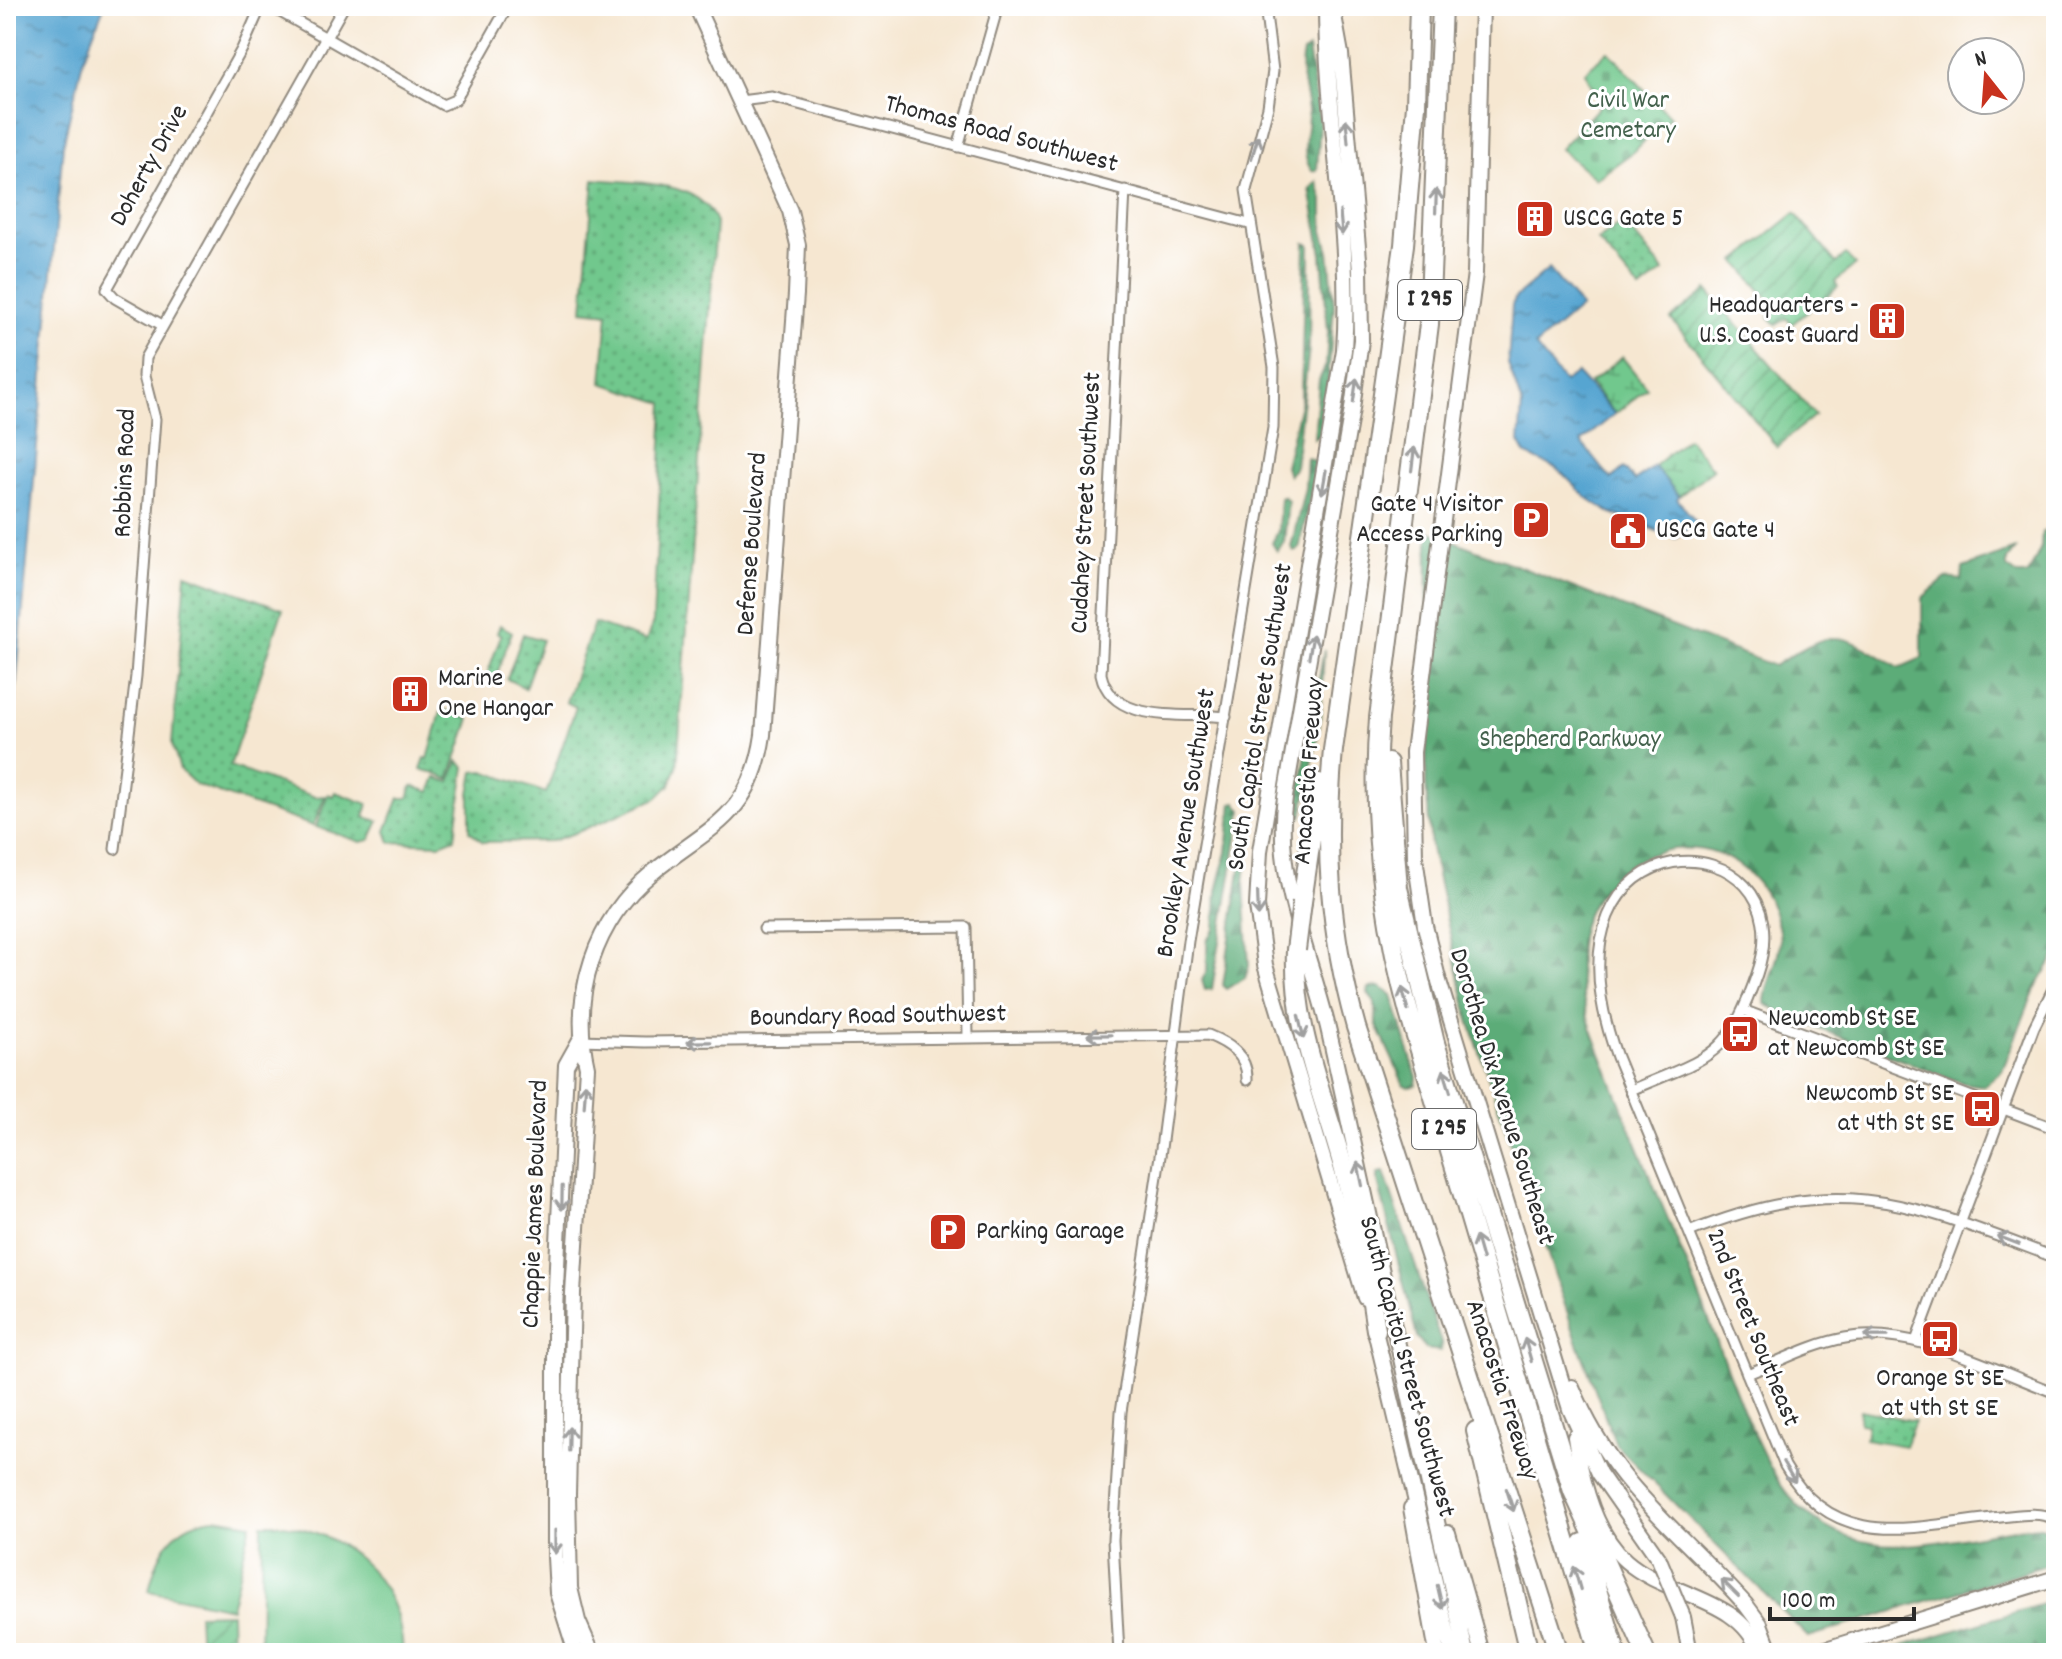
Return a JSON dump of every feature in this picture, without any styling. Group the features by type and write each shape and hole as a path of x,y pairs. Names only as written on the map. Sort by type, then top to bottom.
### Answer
{"highway":[{"name":"Anacostia Freeway","path":"1419,6 1413,140 1389,350 1335,732 1328,801 1328,881 1347,992 1559,1653"},
{"name":"Anacostia Freeway","path":"1442,6 1432,285 1386,658 1376,771 1378,857 1389,927 1407,1004 1599,1653"},
{"path":"1376,1330 1369,1278 1347,1180 1299,1018 1296,950 1376,401 1389,350"},
{"path":"1396,593 1388,754 1398,888 1425,1010 1550,1424 1585,1523 1646,1653"},
{"path":"1442,1293 1451,1343 1529,1653"},
{"path":"1550,1424 1557,1457 1616,1653"}],"main road":[{"name":"Defense Boulevard","path":"580,1040 587,975 611,919 647,877 710,834 730,813 753,772 762,743 798,250 785,197 696,6"},
{"name":"South Capitol Street Southwest","path":"1329,6 1326,57 1345,278 1344,350 1261,843 1257,906 1269,979 1376,1330 1406,1468 1422,1516 1452,1653"},
{"path":"1329,6 1341,54 1360,270 1361,340 1352,409 1285,797 1281,843 1286,881 1323,1010 1466,1653"},
{"name":"Dorothea Dix Avenue Southeast","path":"1482,6 1475,273 1445,521 1414,734 1412,805 1417,874 1440,986 1570,1409 1599,1473 1659,1559 1683,1617 1690,1653"},
{"name":"Chappie James Boulevard","path":"576,1653 557,1593 555,1310 566,1065 580,1040"},
{"name":"Chappie James Boulevard","path":"580,1040 587,1067 576,1225 568,1494 570,1588 578,1621 592,1653"},
{"path":"1541,1308 1583,1411 1610,1461 1640,1499 1746,1605 1760,1624 1771,1653"},
{"path":"1570,1409 1575,1444 1592,1503 1612,1545 1643,1573 1729,1613 1747,1628 1760,1653"},
{"path":"1419,1441 1437,1491 1482,1653"},
{"path":"1406,1468 1437,1653"},
{"path":"1813,1653 2056,1578"}],"street":[{"name":"Doherty Drive","path":"162,325 115,298 107,289 242,49 261,6"},
{"path":"270,6 436,102 448,104 459,93 508,6"},
{"name":"Robbins Road","path":"115,849 136,676 155,419 143,370 146,356 344,6"},
{"path":"958,147 998,6"},
{"name":"Brookley Avenue Southwest","path":"1119,1653 1113,1550 1119,1432 1188,941 1272,443 1276,383 1246,190 1268,107 1273,71 1265,6"},
{"name":"Thomas Road Southwest","path":"740,101 772,97 1249,224"},
{"name":"Cudahey Street Southwest","path":"1125,190 1101,674 1112,697 1132,709 1226,717"},
{"name":"2nd Street Southeast","path":"1743,1010 1758,969 1764,932 1757,904 1732,874 1696,861 1658,866 1626,886 1604,924 1599,958 1603,1008 1631,1090 1792,1477 1815,1503 1839,1519 1861,1526 1891,1530 2032,1514 2056,1519"},
{"path":"764,929 966,927 968,1037"},
{"path":"1916,1341 2034,1027 2055,988"},
{"path":"1631,1090 1717,1051 1731,1036 1743,1010 2056,1129"},
{"name":"Boundary Road Southwest","path":"580,1040 660,1042 1208,1035 1228,1043 1245,1064 1247,1080"},
{"path":"1689,1232 1745,1210 1834,1197 1896,1202 2056,1258"},
{"path":"1747,1374 1844,1338 1878,1335 1916,1341 2056,1393"}],"green space":[{"path":"1308,49 1320,123 1317,170 1312,171 1306,157 1308,110 1301,67 1303,53"},
{"name":"Civil War Cemetary","path":"1608,51 1670,117 1633,152 1596,179 1560,149 1601,105 1585,72"},
{"path":"594,179 646,183 681,191 708,208 716,223 677,767 670,785 657,798 580,831 552,841 483,842 470,831 470,793 474,772 484,771 546,793 576,707 566,702 594,623 646,641 653,622 664,403 602,383 608,313 583,310"},
{"path":"1317,181 1323,200 1323,231 1329,251 1334,305 1324,433 1314,439 1319,380 1326,365 1328,333 1322,254 1310,189"},
{"path":"1795,213 1836,263 1846,255 1855,265 1835,282 1838,287 1792,324 1786,318 1777,325 1769,317 1777,310 1736,261"},
{"path":"1623,221 1664,271 1640,290 1598,241"},
{"path":"1305,243 1310,245 1309,348 1295,467 1289,476 1285,466 1301,400"},
{"path":"1707,290 1815,415 1777,447 1671,319"},
{"path":"1622,357 1647,388 1615,414 1590,383"},
{"path":"1688,438 1713,469 1679,496 1654,466"},
{"path":"1307,458 1315,461 1315,473 1299,549 1294,551 1291,547 1305,488"},
{"path":"1283,496 1288,501 1284,542 1277,551 1272,543 1278,531 1280,498"},
{"name":"Shepherd Parkway","path":"1428,531 1774,666 1812,644 1837,638 1863,646 1899,668 1922,658 1922,598 1946,578 1962,580 1963,568 2015,549 2007,560 2007,567 2018,575 2028,575 2041,547 2042,531 2056,534 2056,955 2035,989 2002,1071 1984,1086 1963,1083 1796,1020 1765,1004 1779,947 1778,926 1763,891 1740,866 1712,852 1682,849 1651,855 1622,870 1598,895 1580,936 1580,980 1594,1034 1747,1418 1785,1491 1818,1522 1844,1536 1871,1543 1927,1543 2041,1526 2056,1532 2056,1562 1808,1637 1616,1445 1576,1338 1469,1020 1431,848 1426,784"},
{"path":"186,574 283,609 230,766 315,797 325,796 313,826 196,785 180,770 172,744"},
{"path":"500,625 512,632 497,674 493,677 487,675 501,635 497,633"},
{"path":"523,634 542,640 525,688 507,679"},
{"path":"1324,650 1320,724 1302,817 1296,812"},
{"path":"445,710 470,719 449,779 421,769 425,758 428,759 441,712"},
{"path":"458,761 465,767 455,838 440,844 390,842 386,831 399,798 408,798 412,786 430,792 436,778 450,782"},
{"path":"335,792 368,804 364,817 379,821 370,840 361,842 316,827 328,794 333,796"},
{"path":"1236,802 1242,810 1212,989 1205,990 1202,980 1207,971 1207,941 1215,929 1217,891 1227,852 1232,803"},
{"path":"1247,823 1250,830 1244,883 1249,966 1245,978 1226,989 1223,985"},
{"path":"1380,987 1392,995 1417,1078 1416,1085 1410,1087 1404,1085 1376,1023 1375,1003 1368,993 1369,988"},
{"path":"1384,1172 1442,1345 1440,1351 1426,1349 1417,1337 1378,1182 1378,1173"},
{"path":"1860,1410 1915,1421 1905,1446 1865,1439 1867,1424 1859,1423"},
{"path":"216,1518 251,1524 231,1608 149,1591 157,1564 169,1541 189,1525"},
{"path":"262,1524 315,1532 360,1559 391,1600 403,1653 260,1653"},
{"path":"2056,1600 2056,1653 1879,1653"},
{"path":"231,1613 232,1653 200,1653 198,1614"}],"water":[{"path":"6,6 104,6 83,60 63,145 6,805"},
{"path":"1549,269 1581,307 1535,346 1564,382 1577,373 1615,414 1581,442 1611,479 1624,468 1635,481 1654,466 1679,496 1677,499 1696,522 1675,538 1609,512 1586,497 1558,469 1526,455 1519,442 1522,405 1508,363 1512,305 1516,297"}],"place":[{"name":"USCG Gate 5","path":"1535,219"},
{"name":"Headquarters - U.S. Coast Guard","path":"1887,321"},
{"name":"Gate 4 Visitor Access Parking","path":"1531,520"},
{"name":"USCG Gate 4","path":"1628,531"},
{"name":"Marine One Hangar","path":"410,694"},
{"name":"Newcomb St SE at Newcomb St SE","path":"1740,1034"},
{"name":"Newcomb St SE at 4th St SE","path":"1982,1109"},
{"name":"Parking Garage","path":"948,1232"},
{"name":"Orange St SE at 4th St SE","path":"1940,1339"}]}
